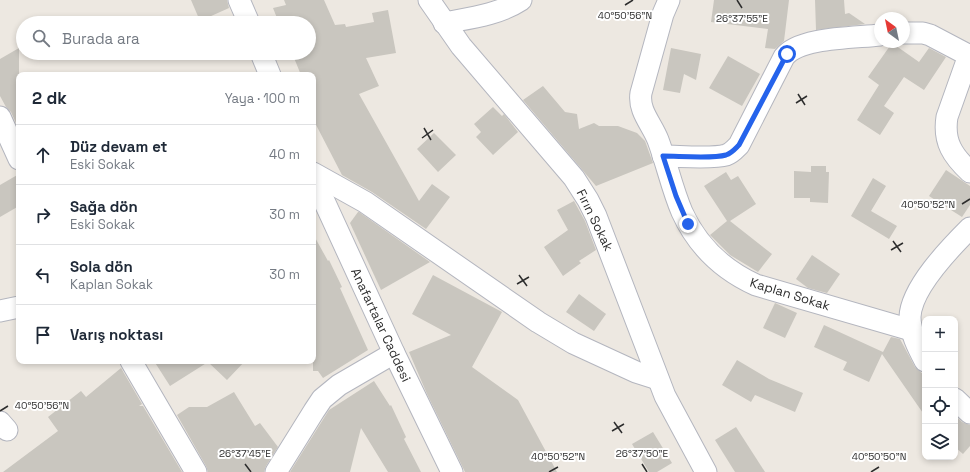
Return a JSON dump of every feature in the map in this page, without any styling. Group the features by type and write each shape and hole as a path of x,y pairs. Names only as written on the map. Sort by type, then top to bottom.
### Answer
{"street":[{"path":"239,0 246,16"},
{"name":"Fırın Sokak","path":"429,0 461,46 574,178 585,194 607,242 658,379 677,420 706,472"},
{"path":"444,23 496,12 521,0"},
{"name":"Kaplan Sokak","path":"669,0 640,98 643,111 658,139 676,196 688,224 706,249 729,271 756,285 911,330"},
{"path":"910,33 930,35 970,56 947,117 946,128 946,138 950,148 956,158 970,172"},
{"path":"663,156 715,156 726,155 734,151 739,145 787,54 802,45 814,42 874,36"},
{"path":"264,60 269,72"},
{"path":"0,117 16,152"},
{"path":"316,175 365,202 538,322 580,346 636,372 658,379"},
{"name":"Anafartalar Caddesi","path":"316,184 394,353 452,472"},
{"path":"922,354 911,330 911,312 919,291 942,257 970,228"},
{"path":"0,311 16,308"},
{"path":"276,472 322,399 339,385 394,353"},
{"path":"133,364 196,472"},
{"path":"958,402 970,413"}],"building":[{"path":"191,0 227,0 229,8 211,16 198,16"},
{"path":"284,0 324,0 335,25 345,24 346,27 374,22 372,13 388,10 396,53 366,58 379,86 359,94 419,201 432,184 450,197 426,229 372,192 342,175 316,125 316,72 300,72 295,60 316,60 316,16 276,16 273,8 286,5"},
{"path":"714,0 789,0 784,41 775,49 765,48 768,29 711,22"},
{"path":"815,0 844,0 845,14 849,13 865,24 816,30"},
{"path":"671,48 701,54 696,80 684,74 680,93 663,90"},
{"path":"888,48 899,48 919,62 929,48 946,57 924,90 904,77 884,106 894,113 880,135 857,120 879,85 868,77"},
{"path":"16,50 16,60 19,60 19,72 16,72 16,123 11,112 6,107 0,96 0,59"},
{"path":"728,56 760,74 742,106 709,88"},
{"path":"543,86 565,112 577,114 579,129 594,123 599,126 618,126 637,133 645,141 653,163 596,186 523,100"},
{"path":"493,107 502,116 504,114 518,132 493,155 476,137 481,132 474,124"},
{"path":"434,133 456,155 438,172 417,149"},
{"path":"811,166 826,166 826,172 829,172 828,203 810,202 810,198 794,198 794,171 811,172"},
{"path":"946,170 970,186 970,205 962,217 929,196"},
{"path":"726,172 731,180 738,176 756,204 730,221 772,254 758,272 730,255 710,235 727,221 704,186"},
{"path":"16,176 16,208 0,217 0,185"},
{"path":"873,178 886,186 871,211 897,226 889,239 851,216"},
{"path":"574,201 585,221 596,250 579,261 581,263 563,276 544,247 568,230 557,210"},
{"path":"358,212 430,262 381,290 350,223"},
{"path":"316,239 328,261 329,260 342,287 340,288 368,350 323,378 318,371 313,371 313,364 316,364"},
{"path":"812,255 840,274 827,293 808,288 796,279"},
{"path":"433,275 502,312 472,367 518,400 557,472 465,472 427,394 409,352 451,335 412,314"},
{"path":"579,294 606,314 594,331 566,312"},
{"path":"775,303 797,313 785,338 763,328"},
{"path":"824,325 883,352 891,337 900,339 915,367 922,373 922,412 882,354 869,382 843,370 847,362 814,347"},
{"path":"737,360 769,379 803,393 795,412 755,395 751,402 722,385"},
{"path":"156,364 205,364 170,386"},
{"path":"210,364 242,364 227,380"},
{"path":"121,368 142,404 139,406 143,406 182,472 3,472 58,431 48,417 81,391 86,397"},
{"path":"374,381 390,406 391,405 406,437 404,439 421,472 388,472 361,428 350,472 290,472 329,410"},
{"path":"234,392 255,426 260,423 278,447 264,472 208,472 177,415 189,407 207,407"},
{"path":"958,418 962,422 970,425 970,446 963,454 958,450"},
{"path":"736,427 765,472 735,472 715,440"},
{"path":"653,432 672,463 657,472 649,472 632,444"}],"route":[{"path":"688,224 676,196 663,156 715,156 726,155 734,151 739,145 787,54"}]}
